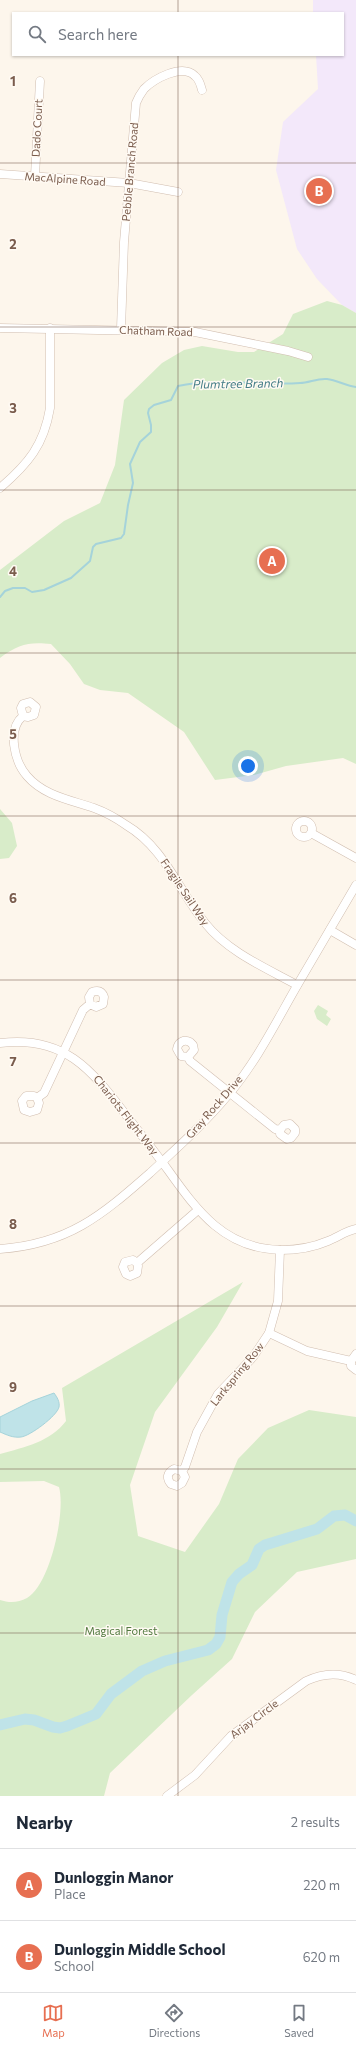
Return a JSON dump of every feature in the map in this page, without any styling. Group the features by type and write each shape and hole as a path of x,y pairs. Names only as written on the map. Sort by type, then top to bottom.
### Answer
{"street":[{"name":"Pebble Branch Road","path":"121,329 124,242 136,103 144,89 161,77 183,71 196,76 202,90"},
{"name":"Dado Court","path":"35,176 40,80"},
{"name":"MacAlpine Road","path":"0,174 129,183 178,192"},
{"name":"Chatham Road","path":"0,328 121,329 195,332 288,351 308,357"},
{"path":"0,488 17,474 33,455 48,420 50,408 50,328"},
{"name":"Fragile Sail Way","path":"24,716 16,724 14,746 20,765 34,784 44,791 96,809 128,826 142,837 165,861 194,909 218,936 244,955 297,986"},
{"path":"311,833 356,858"},
{"name":"Gray Rock Drive","path":"0,1249 34,1244 75,1230 112,1206 162,1162 205,1121 229,1094 261,1049 356,885"},
{"path":"330,930 356,945"},
{"path":"38,1098 44,1093 83,1010 90,1004"},
{"name":"Chariots Flight Way","path":"0,1043 36,1043 62,1053 84,1066 93,1074 198,1210 215,1227 236,1240 261,1248 280,1250 320,1245 356,1229"},
{"path":"188,1057 193,1064 229,1094 270,1126 280,1130"},
{"path":"137,1262 198,1210"},
{"name":"Larkspring Row","path":"182,1471 188,1461 203,1419 218,1394 253,1357 269,1333 278,1301 280,1250"},
{"path":"269,1333 307,1351 353,1358 351,1366 356,1370"},
{"name":"Arjay Circle","path":"167,1796 195,1775 231,1736 306,1680 330,1674 348,1676 356,1680"}],"shaded area":[{"path":"313,0 356,0 356,313 342,305 317,279 297,249 276,170 283,122 318,89 316,56 344,56 344,12 313,12"}],"green space":[{"path":"327,301 342,305 356,313 356,764 343,758 286,766 254,775 215,780 184,732 128,693 100,690 84,684 70,664 51,644 36,643 24,645 0,658 0,570 64,521 100,503 115,465 124,400 162,363 184,350 202,346 238,352 254,352 283,334 293,314"},
{"path":"0,809 12,823 17,846 9,858 0,859"},
{"path":"318,1005 328,1011 326,1015 331,1019 327,1026 317,1019 314,1011"},
{"name":"Magical Forest","path":"243,1282 217,1327 155,1412 130,1485 138,1536 185,1552 219,1504 238,1459 268,1428 309,1410 356,1417 356,1559 297,1572 255,1612 232,1659 110,1773 104,1796 0,1796 0,1600 14,1602 27,1598 35,1591 43,1579 49,1564 58,1530 61,1498 59,1487 44,1481 0,1482 0,1454 36,1443 45,1439 60,1428 66,1421 62,1388"}],"water":[{"path":"54,1393 59,1401 59,1407 43,1425 21,1437 13,1437 0,1432 0,1417 32,1401"}],"waterway":[{"name":"Plumtree Branch","path":"0,597 5,591 13,588 25,588 32,592 44,590 71,578 90,561 93,547 96,544 121,538 124,534 133,483 130,464 140,442 151,432 148,413 149,409 154,405 171,400 178,386 208,382 285,384 323,379 356,387"},
{"path":"0,1725 25,1719 34,1720 53,1727 60,1728 67,1726 96,1714 111,1694 142,1671 165,1661 208,1650 216,1644 220,1637 222,1615 232,1582 239,1574 252,1565 259,1549 265,1545 317,1529 334,1516 345,1515 356,1521"}],"place":[{"name":"Dunloggin Middle School","path":"319,191"},
{"name":"Dunloggin Manor","path":"272,561"}]}
